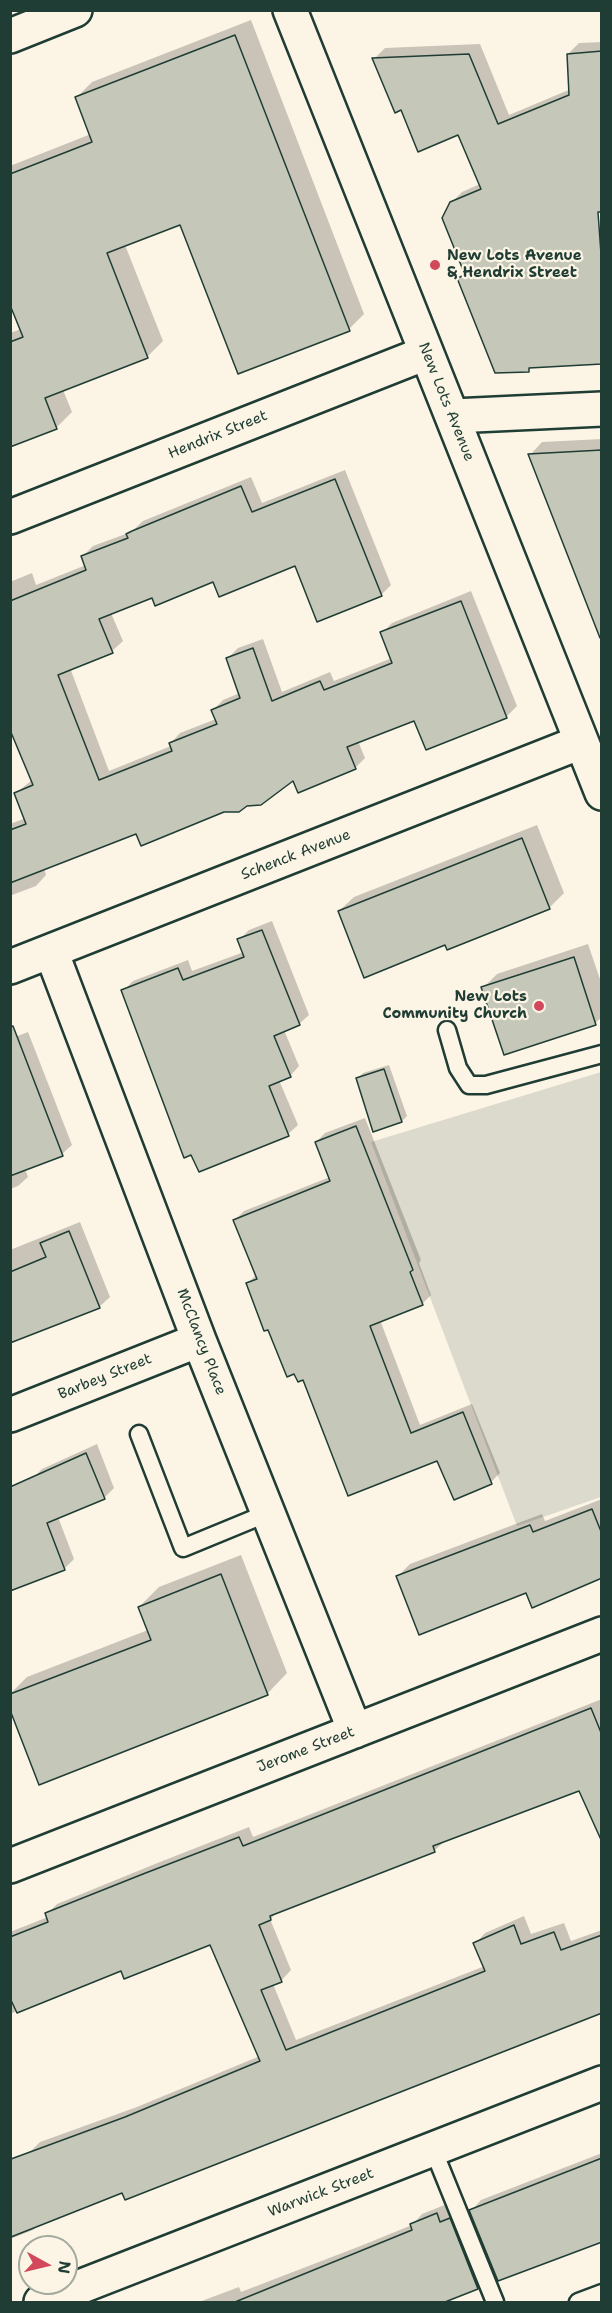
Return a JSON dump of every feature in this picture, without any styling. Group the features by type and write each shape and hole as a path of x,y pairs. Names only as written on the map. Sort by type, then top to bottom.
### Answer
{"street":[{"path":"10,36 75,10"},
{"name":"New Lots Avenue","path":"290,10 602,793"},
{"name":"Hendrix Street","path":"10,517 426,353"},
{"path":"453,416 602,409"},
{"name":"Schenck Avenue","path":"10,967 581,742"},
{"name":"McClancy Place","path":"51,951 199,1340 355,1731"},
{"name":"Barbey Street","path":"10,1415 199,1340"},
{"name":"Jerome Street","path":"10,1866 602,1634"},
{"name":"Warwick Street","path":"41,2302 602,2083"}],"lane":[{"path":"447,1030 458,1068 469,1085 486,1085 602,1054"},
{"path":"140,1434 183,1548 268,1513"},
{"path":"433,2149 495,2302"},
{"path":"578,2302 602,2293"}],"shaded area":[{"path":"601,1072 601,1497 517,1526 371,1142"}],"building":[{"path":"235,35 350,331 238,374 180,225 107,253 148,358 45,398 57,429 10,447 10,342 23,337 10,305 10,174 92,142 75,97"},
{"path":"602,51 602,212 598,212 602,268 602,364 529,368 529,372 495,373 457,278 465,275 442,218 450,202 481,189 458,135 418,152 401,110 395,113 372,58 469,54 498,124 569,95 567,54"},
{"path":"602,450 602,638 600,638 528,454"},
{"path":"335,479 382,596 317,622 295,566 219,597 213,582 155,606 152,598 99,619 113,653 58,675 99,780 172,751 169,743 217,724 211,710 240,698 226,658 253,648 272,701 320,681 324,690 392,663 380,632 461,601 507,718 426,750 414,721 347,747 356,769 298,793 293,781 261,805 247,806 239,812 224,812 141,846 136,834 10,883 10,830 26,824 14,793 33,785 10,730 10,601 86,570 81,556 128,538 126,534 132,531 241,486 252,512"},
{"path":"522,838 550,909 447,950 445,945 364,978 338,911"},
{"path":"262,930 300,1025 274,1036 291,1077 269,1086 289,1136 199,1172 191,1155 184,1158 121,990 178,968 183,980 244,957 237,939"},
{"name":"New Lots Community Church","path":"574,957 596,1025 504,1055 481,987"},
{"path":"13,1026 63,1156 10,1176 10,1027"},
{"path":"384,1069 402,1122 373,1132 356,1078"},
{"path":"356,1126 413,1270 410,1272 423,1305 370,1326 411,1433 463,1412 492,1484 454,1500 437,1461 348,1496 303,1380 298,1382 294,1374 287,1377 268,1330 264,1331 246,1283 257,1279 233,1220 330,1181 315,1142"},
{"path":"69,1231 100,1308 10,1343 10,1272 46,1257 40,1243"},
{"path":"86,1453 105,1499 47,1523 65,1570 10,1591 10,1487"},
{"path":"592,1509 602,1534 602,1578 532,1608 526,1593 419,1635 396,1576 530,1525 533,1532"},
{"path":"221,1574 268,1695 39,1785 10,1710 10,1694 151,1640 138,1607"},
{"path":"591,1708 602,1735 602,1842 579,1791 433,1846 435,1852 270,1916 271,1920 259,1925 282,1982 261,1990 286,2050 485,1971 473,1943 514,1925 521,1944 554,1932 561,1950 602,1935 602,2013 125,2200 122,2193 11,2237 11,2159 125,2117 260,2061 210,1945 124,1979 121,1971 17,2013 10,1998 10,1937 48,1922 45,1913 143,1874 239,1837 243,1846"},
{"path":"602,2158 602,2242 498,2281 469,2210"},
{"path":"437,2213 440,2222 450,2218 478,2289 445,2302 235,2302 412,2230 410,2224"}],"place":[{"name":"New Lots Avenue & Hendrix Street","path":"435,265"},
{"name":"New Lots Community Church","path":"539,1006"}]}
